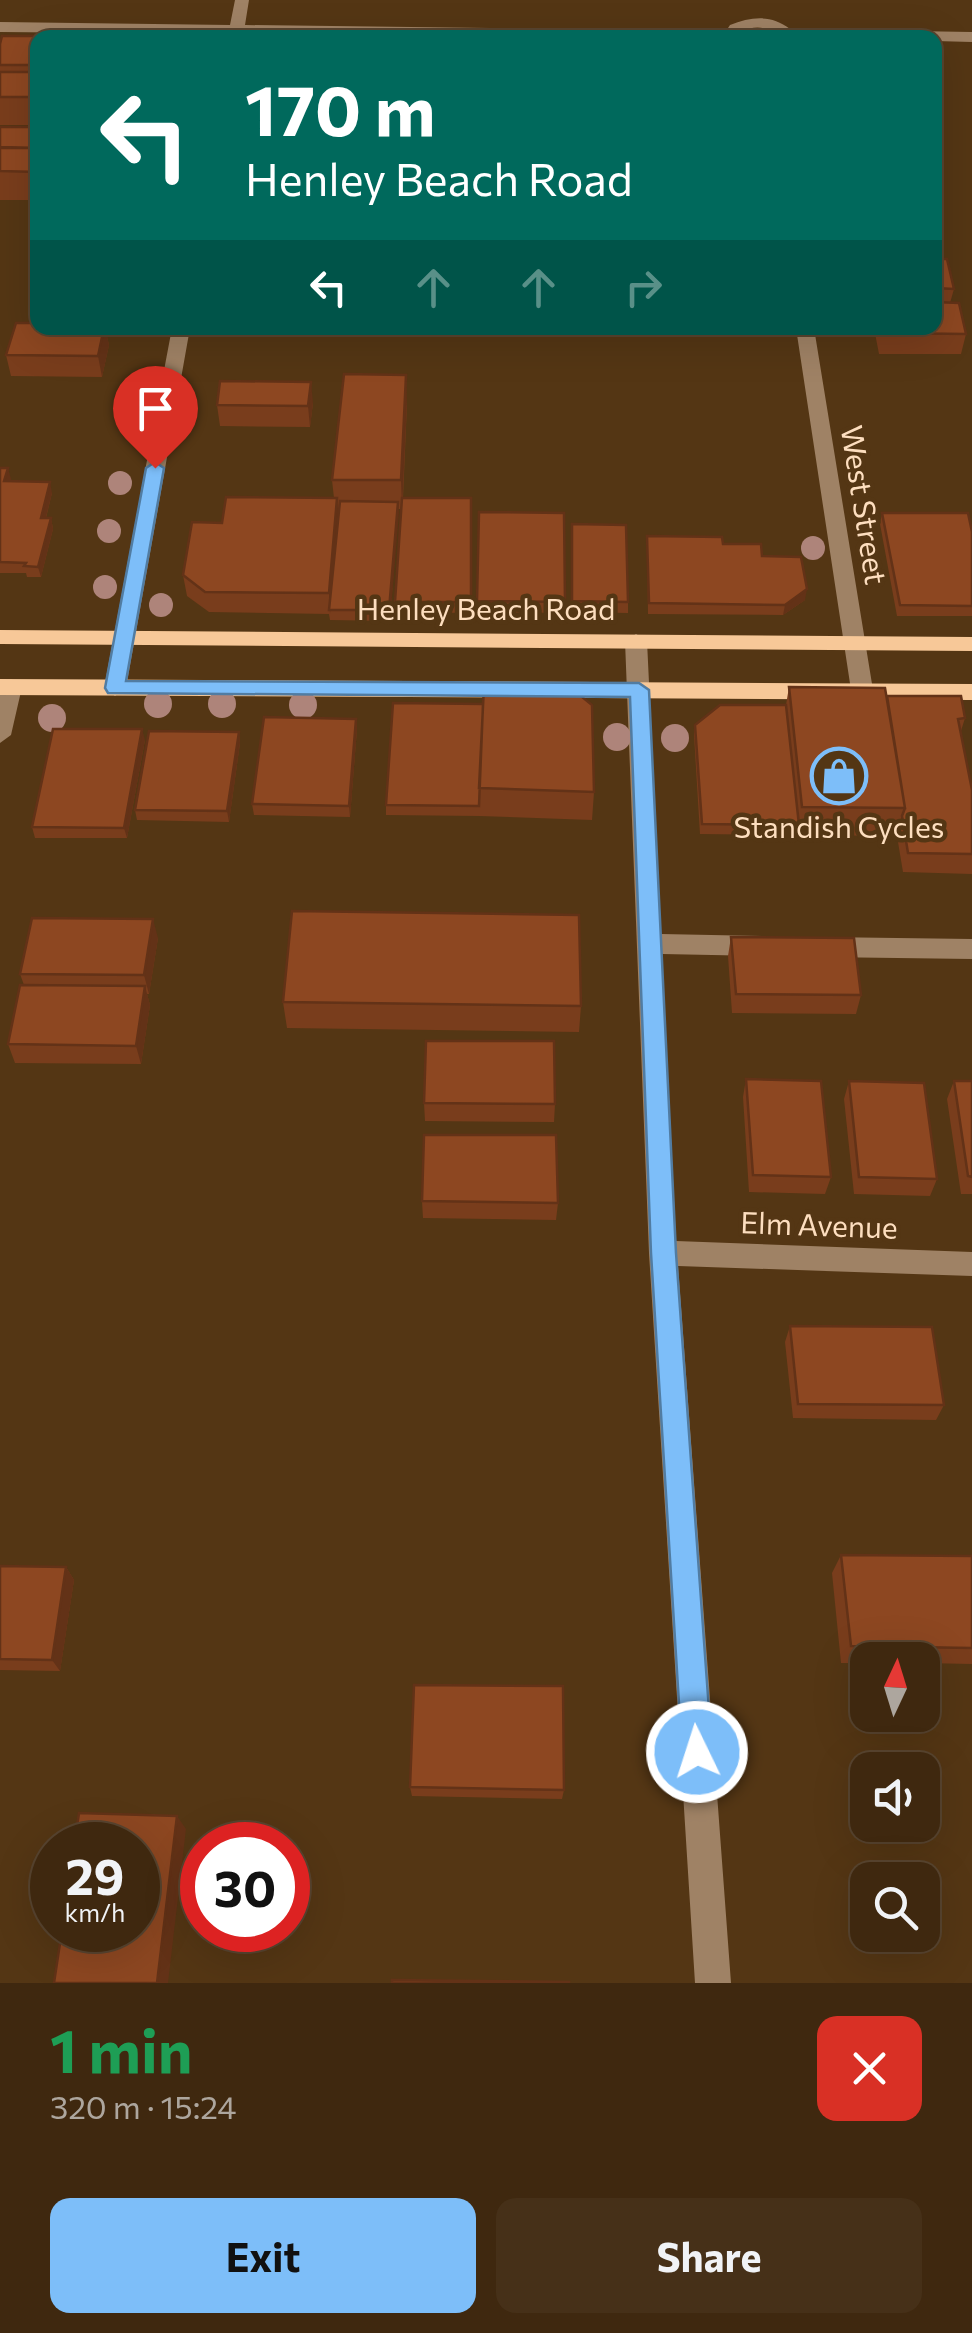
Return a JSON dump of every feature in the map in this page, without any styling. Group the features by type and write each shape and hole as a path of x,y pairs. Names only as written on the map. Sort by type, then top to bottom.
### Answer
{"main road":[{"name":"Henley Beach Road","path":"0,637 972,644"},
{"path":"6,687 972,692"}],"street":[{"path":"236,30 242,0"},
{"path":"755,0 759,22"},
{"path":"736,30 741,24 759,22 781,30"},
{"path":"0,27 142,30"},
{"path":"942,37 972,37"},
{"path":"115,688 180,335"},
{"name":"West Street","path":"806,335 862,690"},
{"path":"636,642 663,1253 712,1983"},
{"path":"0,735 6,687"},
{"path":"650,944 972,949"},
{"name":"Elm Avenue","path":"663,1253 972,1264"}],"building":[{"path":"2,36 30,36 30,65 0,65"},
{"path":"0,72 30,72 30,97 0,97"},
{"path":"0,127 30,127 30,148 0,148"},
{"path":"0,147 30,148 30,172 0,171"},
{"path":"942,259 947,259 954,289 942,288"},
{"path":"942,302 959,303 966,334 942,334"},
{"path":"16,323 30,323 30,335 102,335 98,356 6,355"},
{"path":"344,374 406,375 401,480 332,480"},
{"path":"220,381 311,382 308,406 217,405"},
{"path":"0,468 8,468 4,481 50,482 41,518 51,518 38,567 0,562"},
{"path":"226,497 337,498 329,593 205,592 183,575 192,522 222,523"},
{"path":"402,498 471,498 471,602 395,602"},
{"path":"340,501 398,502 389,610 329,610"},
{"path":"479,512 564,513 565,602 477,601"},
{"path":"882,513 968,513 972,532 972,606 900,605"},
{"path":"572,524 626,525 628,602 572,601"},
{"path":"647,536 722,537 723,544 761,544 762,556 801,557 807,589 785,605 649,603"},
{"path":"484,686 570,687 592,705 594,792 479,788"},
{"name":"Standish Cycles","path":"789,687 885,688 905,808 802,807"},
{"path":"887,696 961,696 965,718 958,719 972,790 972,854 908,853"},
{"path":"393,703 483,704 479,806 386,805"},
{"path":"720,705 786,705 799,825 702,824 695,725"},
{"path":"264,717 356,719 349,806 252,804"},
{"path":"53,729 142,729 124,828 32,827"},
{"path":"149,731 239,732 227,811 135,810"},
{"path":"292,911 579,915 581,1006 283,1002"},
{"path":"32,918 153,919 144,975 20,974"},
{"path":"731,937 854,938 861,995 736,994"},
{"path":"20,985 145,986 136,1046 8,1044"},
{"path":"426,1041 554,1041 555,1104 424,1103"},
{"path":"746,1079 821,1081 831,1177 753,1175"},
{"path":"849,1081 924,1083 937,1179 859,1177"},
{"path":"954,1081 972,1081 972,1177 968,1176"},
{"path":"424,1135 556,1135 558,1203 422,1201"},
{"path":"790,1326 932,1327 944,1405 798,1404"},
{"path":"841,1555 972,1556 972,1648 940,1647 940,1642 851,1642"},
{"path":"0,1566 66,1567 52,1660 0,1659"},
{"path":"414,1685 563,1686 564,1790 410,1787"},
{"path":"79,1813 177,1816 157,1983 54,1983 59,1952 160,1952 160,1822 78,1822"},
{"path":"569,1982 569,1983 392,1983"}],"place":[{"name":"Standish Cycles","path":"839,776"}],"route":[{"path":"155,468 115,688 639,690 663,1253 697,1752"}]}
